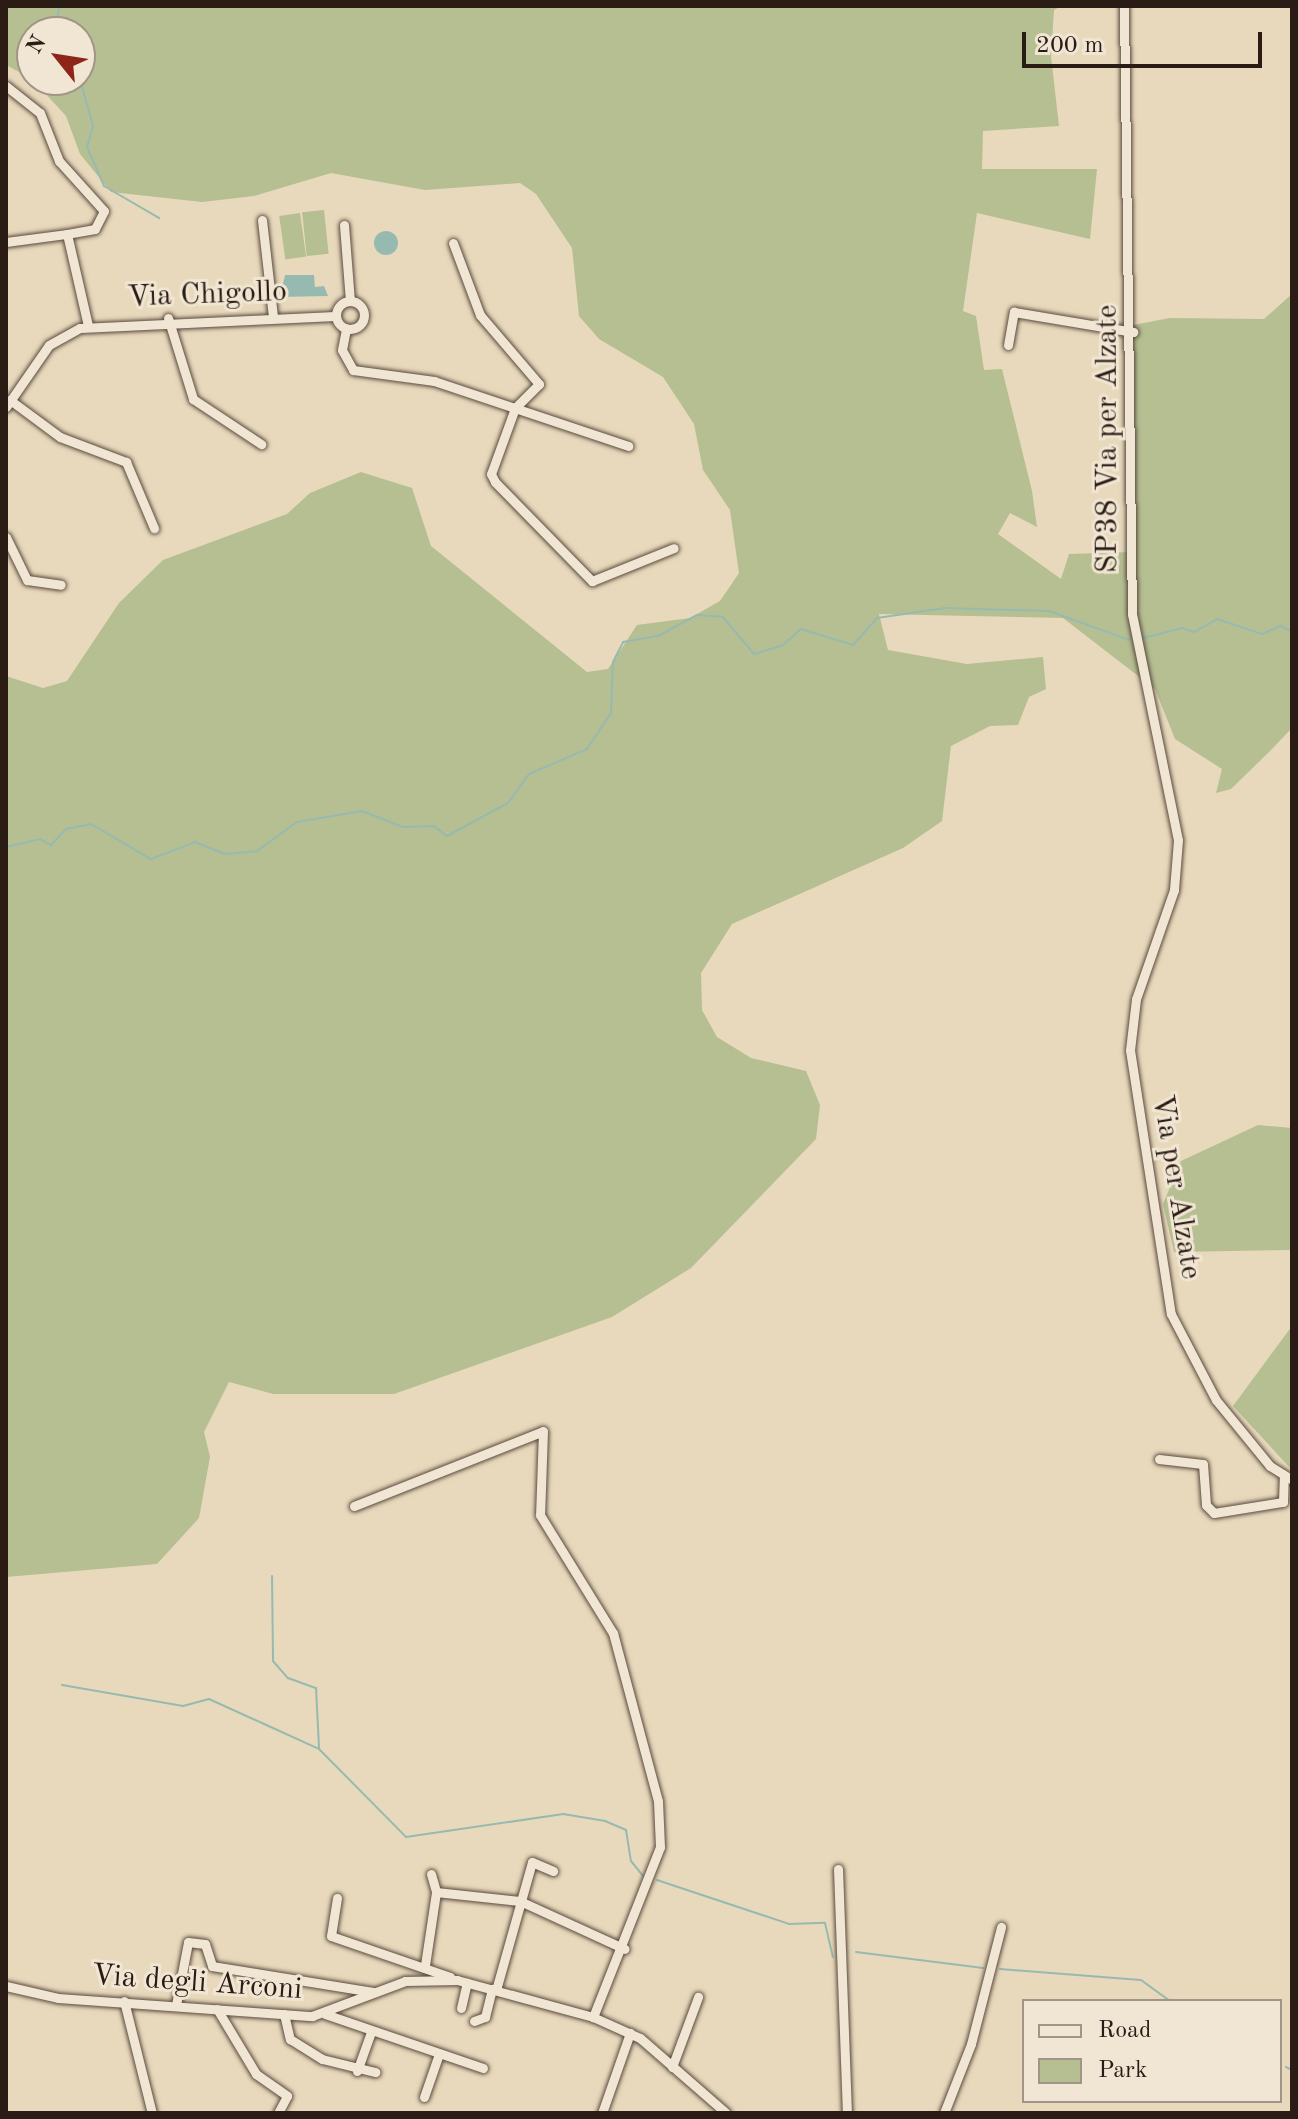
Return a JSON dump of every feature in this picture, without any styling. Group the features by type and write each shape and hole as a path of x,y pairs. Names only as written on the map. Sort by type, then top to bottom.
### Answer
{"street":[{"name":"SP38 Via per Alzate","path":"1124,6 1133,332 1132,614 1174,803 1177,867"},
{"path":"6,86 40,113 59,161 104,211 95,229 6,242"},
{"path":"262,220 273,316"},
{"path":"344,225 350,301 365,317 346,329 342,350 353,370 434,381 628,446"},
{"path":"67,234 84,327 49,345 8,404 60,437 126,462 154,528"},
{"path":"453,243 480,315 538,379 538,390 515,408 491,474 534,514 582,577 615,578 674,548"},
{"path":"346,329 336,316 350,301"},
{"path":"1008,345 1014,312 1133,332"},
{"name":"Via Chigollo","path":"84,327 168,318 336,316"},
{"path":"168,318 193,399 261,444"},
{"path":"6,537 27,580 61,585"},
{"name":"Via per Alzate","path":"1177,867 1130,1034 1171,1314 1216,1400 1288,1477"},
{"path":"354,1506 543,1431 540,1515 613,1633 658,1801 660,1847 625,1949 593,2017"},
{"path":"1159,1459 1203,1464 1206,1505 1214,1513 1283,1502 1288,1477"},
{"path":"474,2021 485,2017 532,1862 553,1871"},
{"path":"838,1869 847,2113"},
{"path":"425,1965 436,1892 431,1874"},
{"path":"436,1892 520,1901 625,1949"},
{"path":"337,1898 331,1936 425,1965 462,1981 461,2008"},
{"path":"944,2113 971,2044 1001,1927"},
{"path":"176,2005 188,1942 205,1944 212,1966 373,1992"},
{"name":"Via degli Arconi","path":"6,1986 124,2001 284,2014 325,2014 405,1981 462,1981 593,2017 630,2033 726,2113"},
{"path":"672,2067 698,1997"},
{"path":"124,2001 152,2113"},
{"path":"217,2009 256,2074 287,2096 278,2113"},
{"path":"284,2014 290,2039 357,2071 375,2072"},
{"path":"325,2014 483,2068"},
{"path":"357,2071 371,2032"},
{"path":"602,2113 630,2033"},
{"path":"424,2097 439,2054"}],"green space":[{"path":"6,6 1062,6 1054,10 1051,56 1059,126 983,131 982,169 1097,169 1090,239 977,213 963,311 976,316 984,370 1002,369 1032,491 1037,527 1010,513 998,534 1061,579 1069,554 1131,552 1128,326 1170,318 1264,319 1292,294 1292,728 1231,789 1216,793 1222,769 1175,739 1155,689 1063,618 879,614 888,650 967,664 1043,657 1046,689 1029,697 1018,725 990,726 951,746 942,821 903,848 732,924 701,973 702,1010 717,1037 751,1058 806,1071 820,1105 816,1139 691,1268 612,1317 394,1394 273,1394 229,1382 204,1432 210,1457 199,1518 157,1564 6,1577 6,676 43,688 67,681 119,603 163,560 287,514 310,493 361,472 412,488 431,546 587,672 608,669 637,625 690,618 720,601 739,573 730,510 703,470 694,424 663,377 599,339 579,316 572,248 536,194 520,183 425,190 331,173 254,196 202,202 111,192 80,154 66,116 48,96 96,96 96,16 16,16 16,70 6,65"},
{"path":"324,210 329,254 307,256 302,212"},
{"path":"300,213 306,257 285,259 279,216"},
{"path":"1258,1125 1292,1128 1292,1250 1174,1252 1163,1204 1181,1161"},
{"path":"1292,1326 1292,1470 1233,1406"}],"water":[{"path":"386,231 395,234 398,243 395,252 386,255 377,252 374,243 377,234"},
{"path":"285,275 314,275 315,287 324,286 328,296 280,297"}],"waterway":[{"path":"57,16 59,6"},
{"path":"85,96 93,126 87,147 104,186 159,218"},
{"path":"6,847 40,839 51,845 66,829 91,824 151,859 195,842 225,854 257,851 297,822 362,811 403,827 434,826 447,836 508,803 529,774 587,749 611,713 613,662 623,642 658,636 697,615 723,617 754,654 783,645 801,629 853,645 877,618 945,608 1049,611 1129,640"},
{"path":"1143,638 1183,628 1194,632 1217,619 1262,634 1280,626 1292,631"},
{"path":"272,1576 273,1661 288,1678 316,1688 319,1748"},
{"path":"62,1685 183,1706 209,1699 319,1749 406,1837 563,1814 605,1821 626,1830 631,1861 643,1876"},
{"path":"657,1880 789,1924 825,1923 833,1957"},
{"path":"856,1952 983,1968"},
{"path":"1000,1969 1141,1980 1167,1999"},
{"path":"1286,2067 1292,2070"}]}
